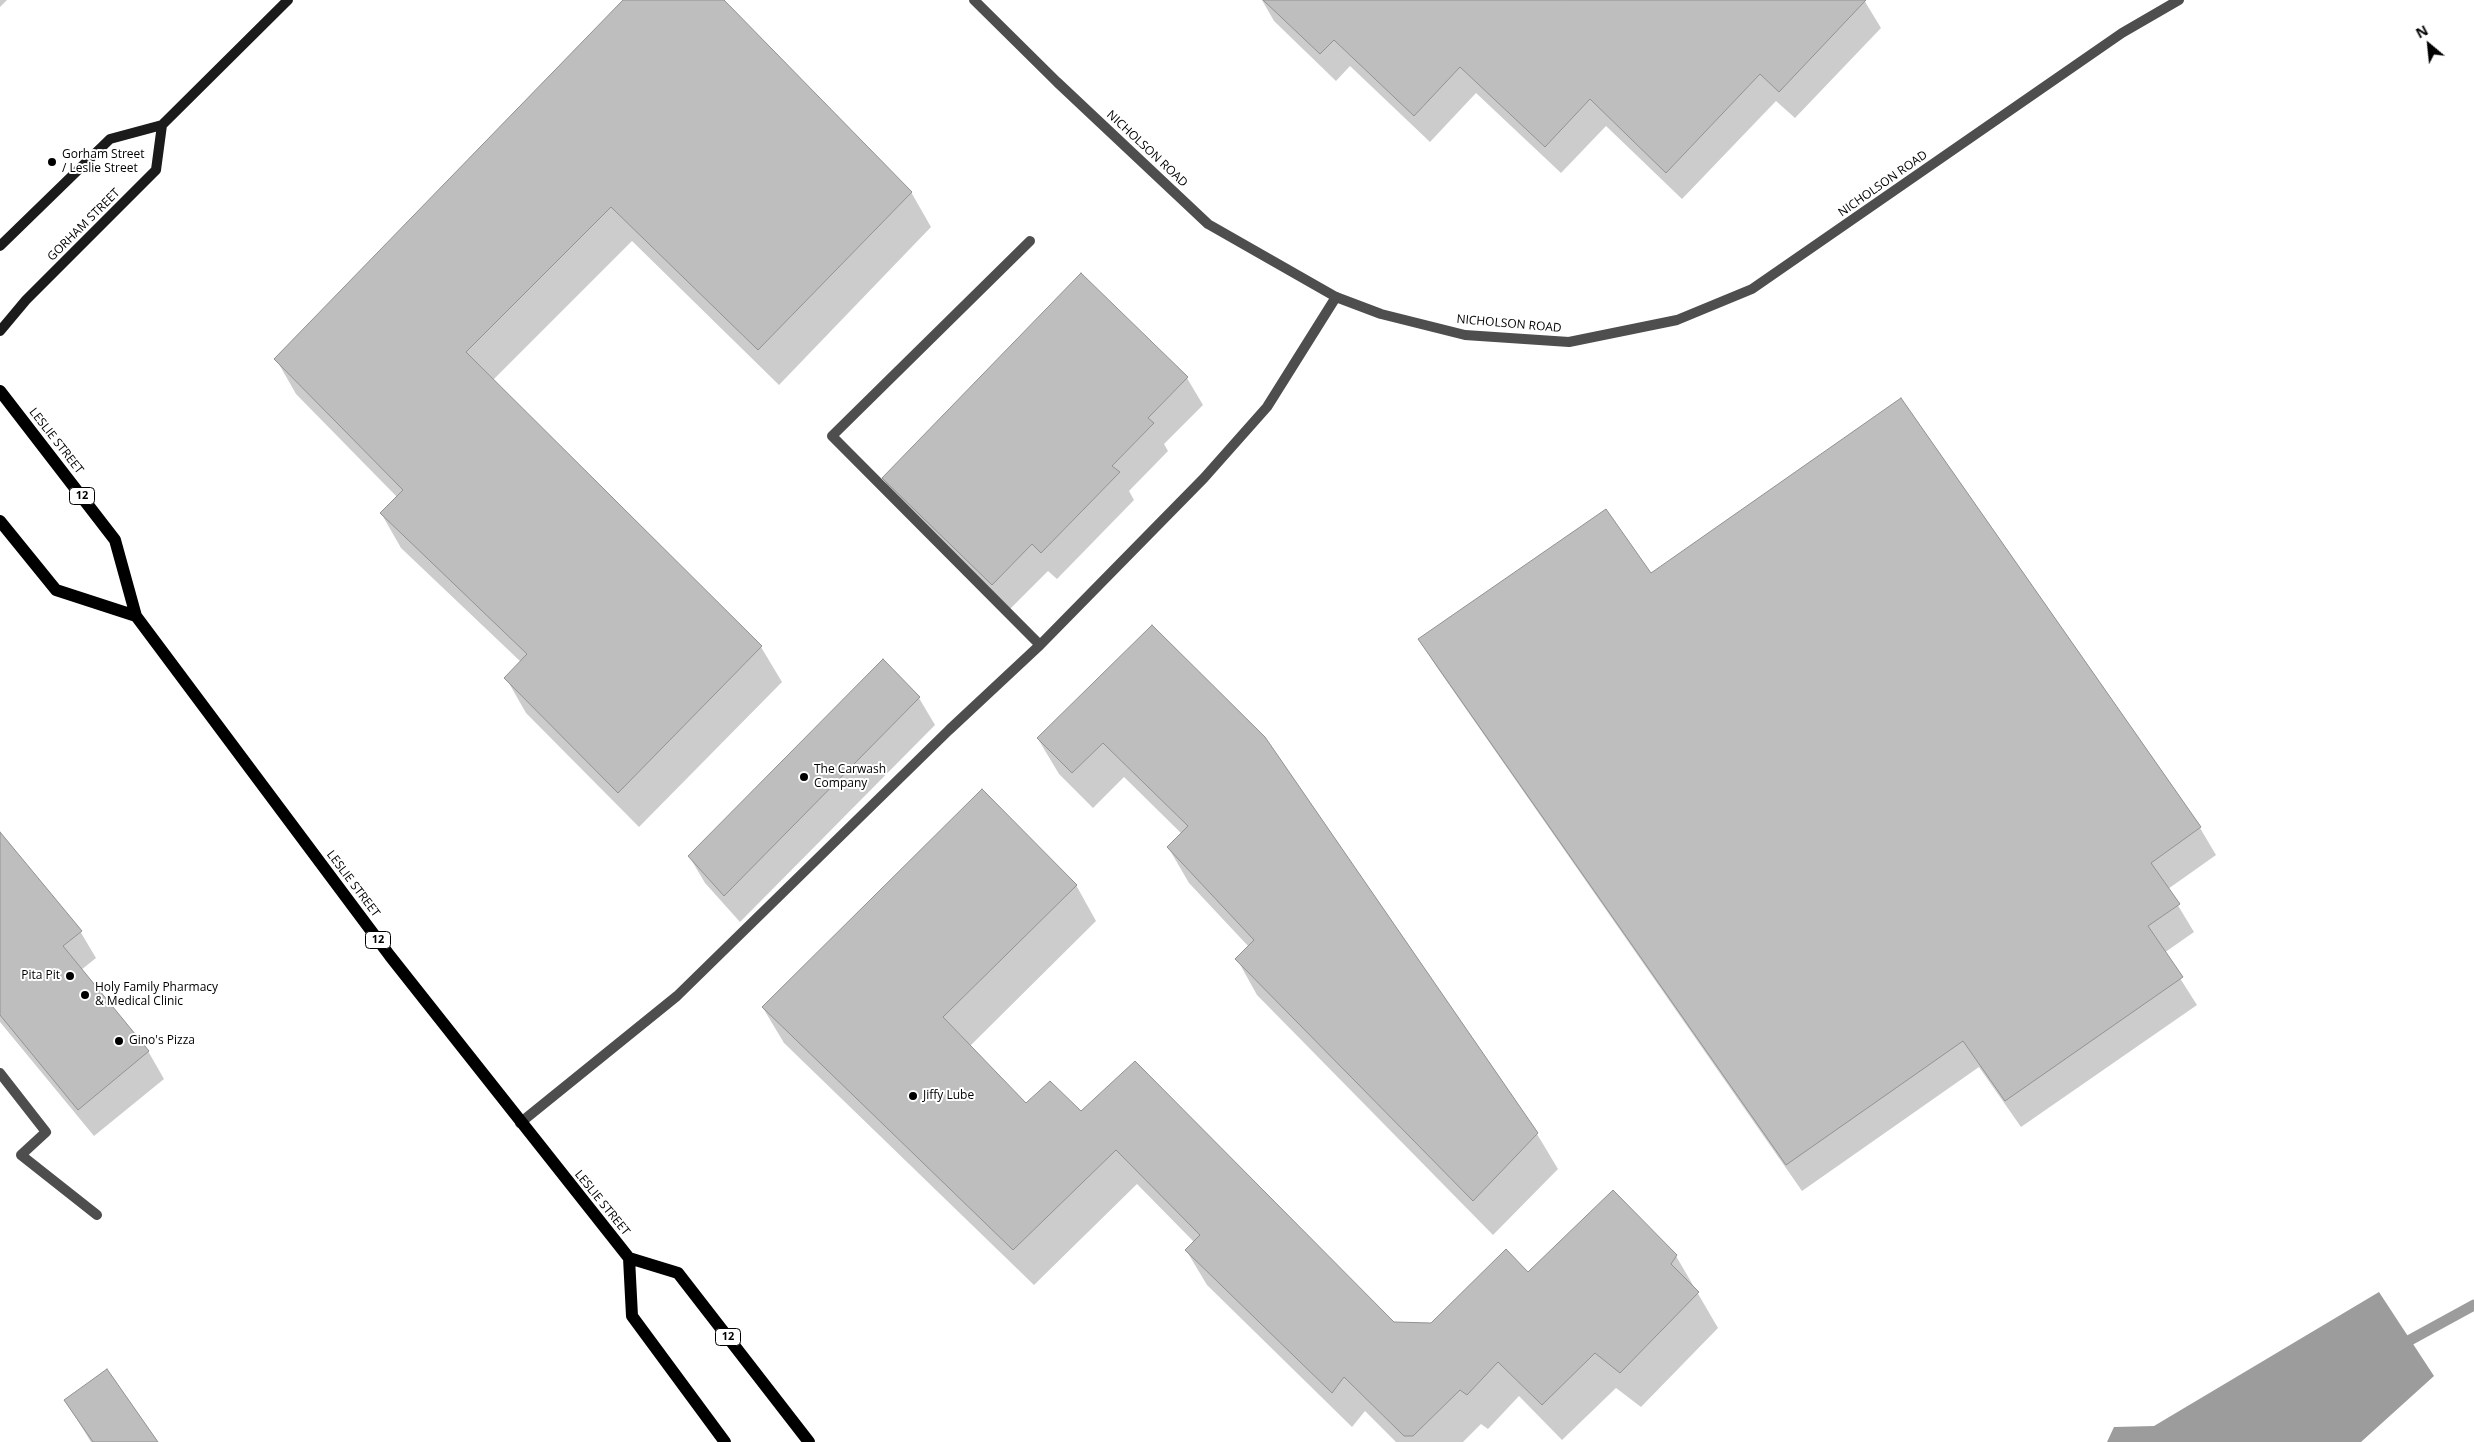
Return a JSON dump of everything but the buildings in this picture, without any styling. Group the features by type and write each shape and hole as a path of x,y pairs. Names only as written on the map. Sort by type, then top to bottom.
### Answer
{"main road":[{"name":"LESLIE STREET","path":"0,392 116,540 136,616 390,956 520,1123 629,1258"},
{"path":"0,521 56,590 136,616"},
{"path":"629,1258 632,1316 725,1442"},
{"name":"12","path":"629,1258 678,1273 809,1442"}],"street":[{"path":"0,246 110,139 162,125 288,0"},
{"name":"NICHOLSON ROAD","path":"974,0 1057,82 1208,224 1336,297 1381,314 1465,335 1570,342 1677,320 1752,289 2122,33 2179,0"},
{"name":"GORHAM STREET","path":"0,331 26,300 156,170 162,125"},
{"path":"1030,241 832,436 1040,645"},
{"path":"520,1123 677,996 948,730 1040,645 1204,478 1267,406 1336,297"},
{"path":"0,1073 46,1132 21,1156 97,1215"}],"shaded area":[{"path":"2379,1292 2434,1376 2361,1442 2107,1442 2114,1427 2154,1426"}],"waterway":[{"path":"2410,1340 2474,1305"}],"place":[{"name":"Gorham Street / Leslie Street","path":"52,162"},
{"name":"The Carwash Company","path":"804,777"},
{"name":"Pita Pit","path":"70,976"},
{"name":"Holy Family Pharmacy & Medical Clinic","path":"85,995"},
{"name":"Gino's Pizza","path":"119,1041"},
{"name":"Jiffy Lube","path":"913,1096"}]}
